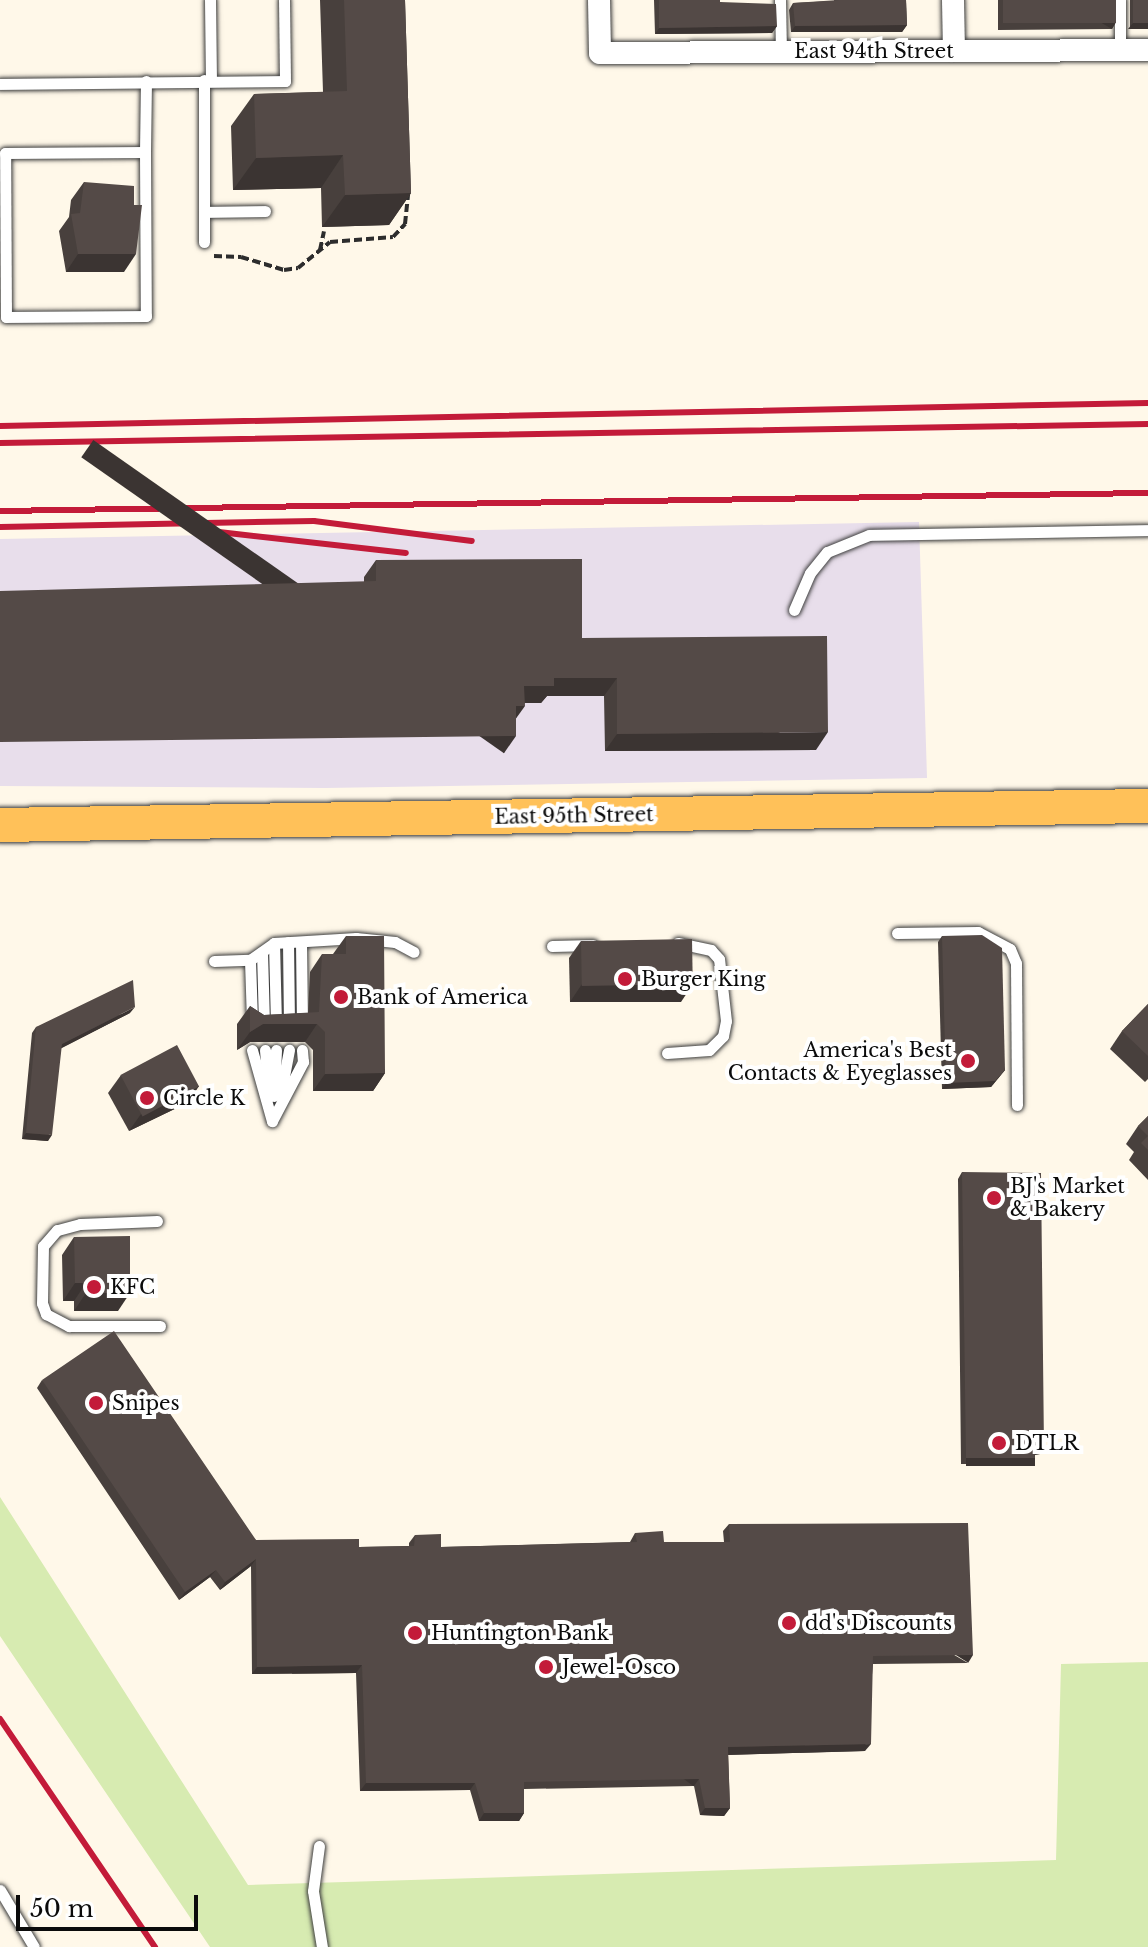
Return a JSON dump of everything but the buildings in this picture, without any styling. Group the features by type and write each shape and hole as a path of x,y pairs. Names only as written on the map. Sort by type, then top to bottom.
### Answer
{"main road":[{"name":"East 95th Street","path":"0,825 1148,806"}],"street":[{"name":"East 94th Street","path":"599,0 600,53 1148,50"},
{"path":"953,0 954,51"}],"lane":[{"path":"204,242 210,0"},
{"path":"0,84 285,81 284,0"},
{"path":"780,0 781,52"},
{"path":"1120,0 1120,50"},
{"path":"145,152 5,153 6,317 146,316 146,81"},
{"path":"204,212 265,211"},
{"path":"794,610 810,573 827,552 869,535 1148,530"},
{"path":"897,933 978,932 1010,949 1016,963 1017,1105"},
{"path":"214,961 250,960 274,943 288,942 379,938 414,952"},
{"path":"288,942 289,1023"},
{"path":"301,942 302,1023"},
{"path":"264,1024 274,943"},
{"path":"666,944 697,946 719,959 726,1021 723,1036 709,1050 667,1053"},
{"path":"552,946 609,945"},
{"path":"262,952 264,1024"},
{"path":"250,960 264,1024"},
{"path":"272,1121 264,1050 272,1121"},
{"path":"272,1121 296,1050"},
{"path":"157,1221 80,1224 57,1230 43,1246 42,1303 46,1314 69,1326 160,1326"},
{"path":"319,1846 313,1891 322,1947"},
{"path":"0,1890 34,1947"}],"path":[{"path":"207,256 241,257 284,270 308,264 330,242 384,239 399,232 408,214 407,183"},
{"path":"320,252 324,231"}],"shaded area":[{"path":"919,522 927,778 325,788 0,786 0,539"}],"green space":[{"path":"0,1497 248,1885 1056,1860 1061,1664 1148,1662 1148,1947 210,1947 0,1636"}],"railway":[{"path":"0,426 1148,403"},
{"path":"0,443 1148,424"},
{"path":"0,511 1148,493"},
{"path":"0,527 314,521 472,541"},
{"path":"219,532 406,553"},
{"path":"0,1719 155,1947"}],"place":[{"name":"Burger King","path":"625,979"},
{"name":"Bank of America","path":"341,997"},
{"name":"America's Best Contacts & Eyeglasses","path":"968,1061"},
{"name":"Circle K","path":"147,1098"},
{"name":"BJ's Market & Bakery","path":"994,1198"},
{"name":"KFC","path":"94,1287"},
{"name":"Snipes","path":"96,1403"},
{"name":"DTLR","path":"999,1443"},
{"name":"dd's Discounts","path":"789,1623"},
{"name":"Huntington Bank","path":"415,1633"},
{"name":"Jewel-Osco","path":"546,1667"}]}
